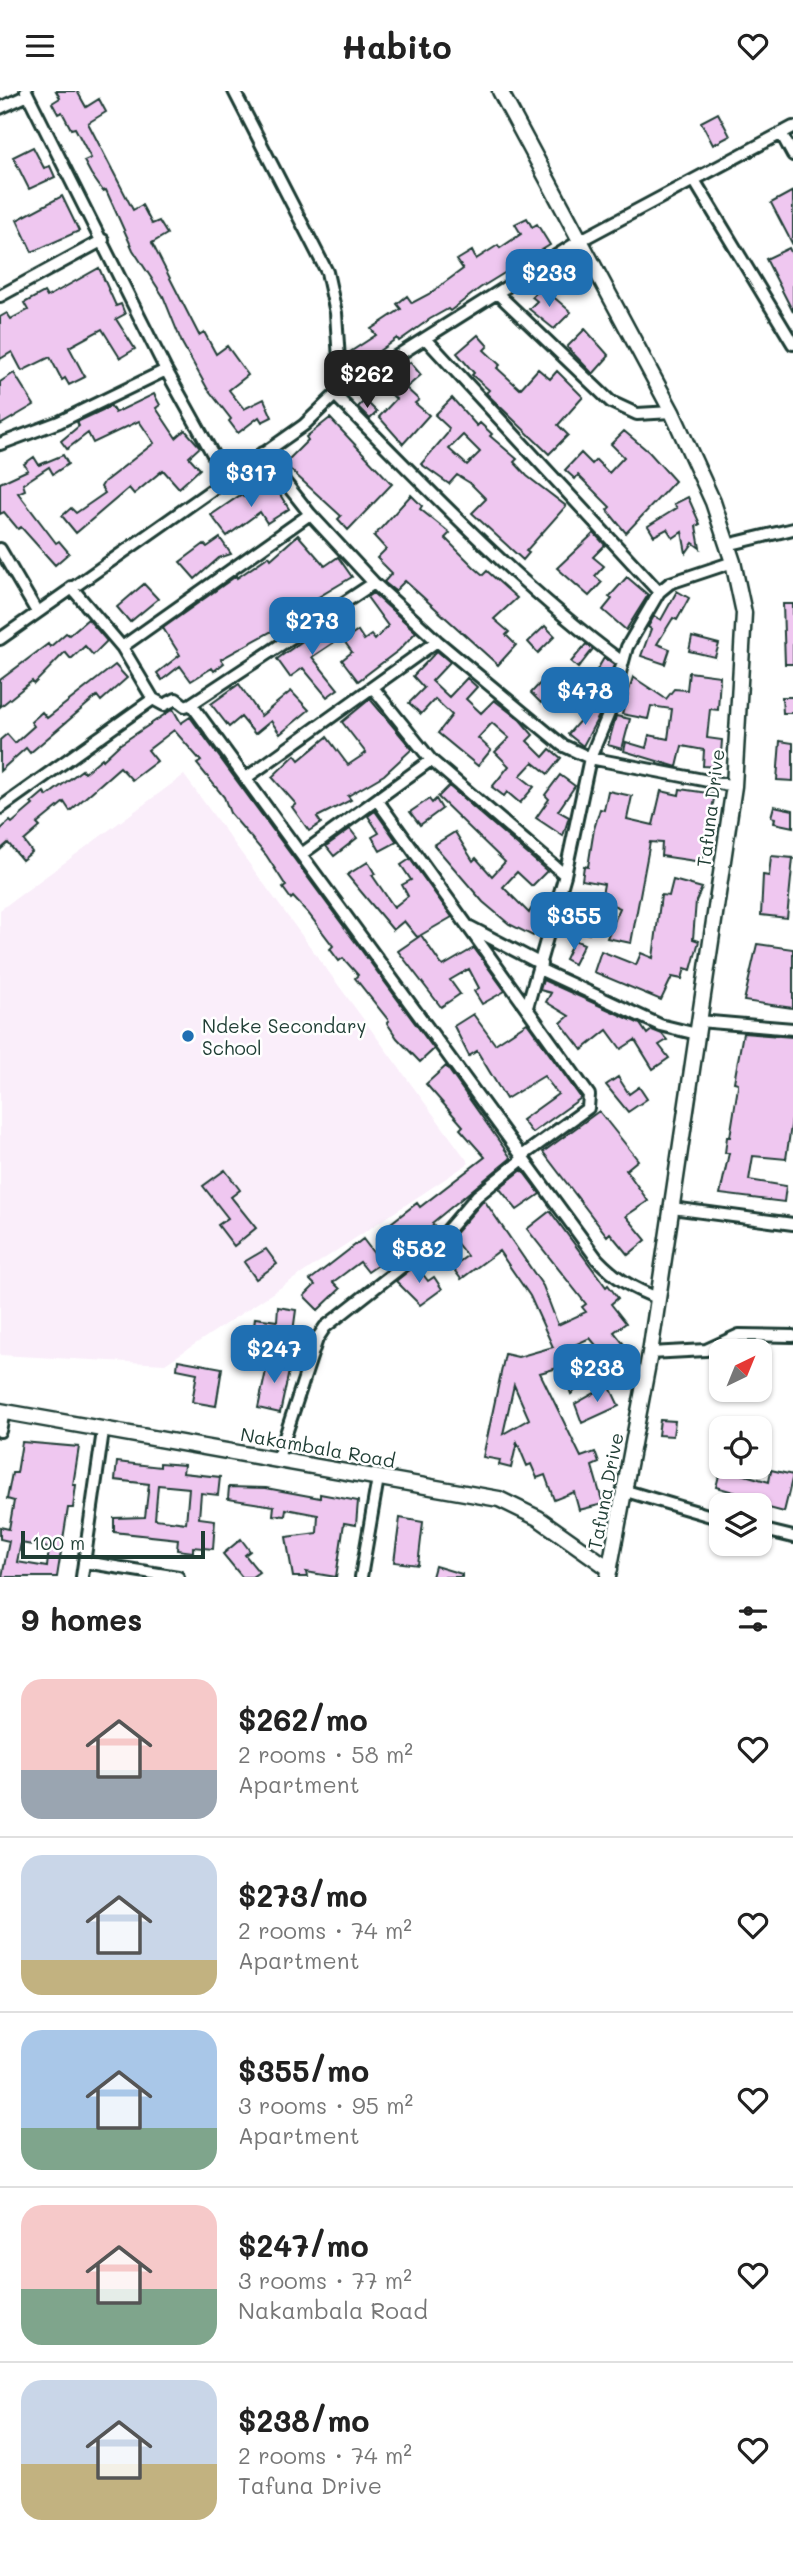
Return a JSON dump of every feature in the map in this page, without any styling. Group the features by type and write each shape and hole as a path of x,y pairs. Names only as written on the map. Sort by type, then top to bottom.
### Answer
{"main road":[{"name":"Tafuna Drive","path":"500,91 672,412 713,502 741,591 744,640 734,786 650,1353 609,1573"},
{"name":"Nakambala Road","path":"2,1411 499,1499 538,1518 609,1573"}],"street":[{"path":"233,91 327,272 337,323 338,394 529,586 579,631 621,661"},
{"path":"0,108 27,93 166,370 226,478"},
{"path":"0,639 304,425 338,394 581,240 793,127"},
{"path":"781,133 793,155"},
{"path":"694,180 793,344"},
{"path":"0,296 103,240"},
{"path":"498,294 611,403 637,414 672,412"},
{"path":"426,339 659,592"},
{"path":"0,444 59,422 166,370"},
{"path":"262,453 310,514 374,583 437,641 562,745 590,758 734,786"},
{"path":"122,647 310,514"},
{"path":"727,545 793,529"},
{"path":"0,549 37,613"},
{"path":"527,1007 565,875 590,758 610,713 621,661 659,592 674,580 733,562"},
{"path":"71,587 122,647 153,699 164,705 176,699 185,706 374,583"},
{"path":"246,778 374,689 437,641"},
{"path":"374,689 431,759 565,875"},
{"path":"0,808 153,699"},
{"path":"191,704 613,1276 658,1298"},
{"path":"303,853 431,759"},
{"path":"278,1458 317,1339 326,1327 446,1232 477,1196 588,1108 590,1102 527,1007 377,800"},
{"path":"467,926 540,967 660,1025 793,1029"},
{"path":"672,1207 793,1224"},
{"path":"650,1353 706,1350 739,1335 793,1336"},
{"path":"0,1431 2,1411"},
{"path":"82,1577 103,1431"},
{"path":"361,1577 378,1478"},
{"path":"626,1491 709,1515"},
{"path":"772,1532 793,1537"},
{"path":"84,1562 178,1577"}],"shaded area":[{"name":"Ndeke Secondary School","path":"184,775 469,1163 165,1364 0,1355 0,910"}],"building":[{"path":"56,91 77,91 86,107 99,99 106,112 88,123 133,210 142,205 152,224 159,221 167,234 152,243 199,335 204,332 216,354 227,346 248,375 229,390 244,409 264,399 272,417 262,422 259,417 238,433 229,421 231,419 207,388 182,343 163,296 133,250 106,190 103,191 84,161 91,158 75,128 71,129 62,112 58,114 52,103 60,98"},
{"path":"718,113 730,136 713,145 701,122"},
{"path":"33,147 44,168 50,166 55,177 29,189 13,157"},
{"path":"793,191 793,245 771,203"},
{"path":"62,196 79,231 32,252 17,220"},
{"path":"527,218 532,227 537,224 550,245 480,288 450,311 448,309 430,319 399,341 397,338 356,368 347,354 376,335 371,329 401,309 397,304 407,296 412,303 429,294 463,269 457,260 472,251 476,259 498,245 500,248 521,234 515,224"},
{"path":"789,248 793,256 793,312 766,259"},
{"path":"99,268 116,306 121,304 125,314 116,319 135,349 120,358 102,329 69,347 85,377 69,385 65,378 62,380 50,357 22,371 12,352 0,359 0,317 7,313 11,319 28,310 24,303 44,292 47,297"},
{"path":"542,287 571,312 554,329 529,309 537,301 532,297"},
{"path":"585,329 609,356 593,374 567,347"},
{"path":"478,335 488,346 484,350 500,365 497,368 520,389 538,369 550,379 557,371 583,397 558,425 568,435 549,454 486,393 489,390 472,375 474,373 457,353"},
{"path":"410,362 421,375 406,388 419,400 415,403 429,415 403,444 379,417 396,399 384,387"},
{"path":"14,373 34,405 0,425 0,382"},
{"path":"154,394 160,405 156,408 176,438 185,430 200,447 189,457 200,469 179,488 163,470 134,494 129,488 76,533 62,516 71,508 76,513 105,493 101,487 104,482 154,443 139,421 93,443 88,433 67,449 61,441 79,426 77,422 111,406 115,413"},
{"path":"452,398 477,426 480,423 492,434 490,436 517,459 514,462 527,476 566,506 526,551 529,553 523,560 472,513 486,499 470,483 457,475 449,484 421,464 447,434 449,428 435,415","holes":["463,435 480,452 467,465 449,449"]},
{"path":"365,400 377,412 370,419 358,407"},
{"path":"330,418 392,484 348,530 338,519 341,516 284,464 308,440 306,437"},
{"path":"624,431 649,452 675,481 626,533 607,510 610,507 578,475 575,479 565,470 581,453 592,464 596,460 609,473 624,457 611,444"},
{"path":"63,455 68,464 53,474 49,467 23,484 25,490 18,493 56,543 59,541 69,553 55,565 21,527 18,529 4,512 0,514 0,483 28,470 24,464 34,457 39,465"},
{"path":"272,482 289,509 267,523 260,512 227,536 211,515 242,494 244,497"},
{"path":"411,495 422,506 420,509 450,533 445,538 475,568 483,575 487,571 517,598 494,619 509,632 506,635 516,645 498,665 405,581 395,591 384,582 392,573 377,558 386,549 374,536"},
{"path":"688,497 700,524 696,526 700,548 693,543 686,553 682,532 673,538 667,529 654,536 648,526 677,508 674,504"},
{"path":"594,533 605,545 593,557 604,566 595,576 602,582 589,596 557,568"},
{"path":"298,535 325,566 338,557 352,577 317,598 319,600 292,620 221,659 224,663 214,671 212,668 191,681 180,666 162,680 157,673 180,655 163,628 236,576 237,578 269,556 271,559"},
{"path":"220,538 231,554 219,558 195,579 180,562 204,544 207,547"},
{"path":"627,577 648,595 626,630 603,610 612,599 609,597"},
{"path":"144,584 158,599 130,622 117,607"},
{"path":"677,591 689,598 677,620 673,618 657,644 670,649 665,664 641,656 651,629 648,627 654,616 661,620"},
{"path":"373,593 416,632 399,650 358,681 342,660 352,652 344,641 358,631 364,640 371,635 375,640 388,626 367,597"},
{"path":"783,604 793,604 793,664 785,664"},
{"path":"88,619 107,641 93,655 85,646 71,659 65,652 34,684 32,681 0,707 0,680 48,644 50,647 66,633 69,635"},
{"path":"331,621 342,637 312,657 338,689 327,697 303,668 290,677 277,659"},
{"path":"545,626 555,636 538,653 528,642"},
{"path":"692,637 719,644 715,657 689,651"},
{"path":"586,644 593,649 578,668 571,662"},
{"path":"437,651 450,662 432,681 449,697 467,678 477,687 466,699 481,713 494,700 520,720 533,735 527,741 543,757 550,749 561,758 548,774 533,762 520,776 534,787 520,803 507,792 504,796 492,787 509,766 495,752 509,738 492,723 478,738 491,750 478,766 438,733 452,715 435,699 421,714 409,703 424,688 413,676"},
{"path":"604,658 614,665 606,683 608,687 597,706 581,697"},
{"path":"115,665 127,678 101,701 97,696 30,753 26,748 0,771 0,740 7,734 15,743 34,726 31,722 42,712 47,718"},
{"path":"689,672 720,676 718,710 710,709 707,738 722,740 720,767 703,766 704,750 682,746 677,767 624,751 626,742 646,748 649,735 668,739 672,709 651,706 648,719 622,714 633,677 666,699 674,689 687,690"},
{"path":"544,679 554,689 541,703 531,693"},
{"path":"239,684 261,716 291,691 309,710 280,734 271,721 255,734 241,717 229,727 211,704"},
{"path":"782,697 793,697 793,713 783,713"},
{"path":"370,699 412,749 384,775 348,796 351,800 317,817 321,823 309,831 292,807 296,804 272,777 295,755 299,760 327,737 348,765 366,753 342,722"},
{"path":"173,709 181,723 190,717 434,1049 420,1062 397,1038 387,1023 389,1021 355,978 358,975 343,958 339,961 330,949 333,946 308,913 293,897 291,899 266,855 230,813 224,797 197,764 201,761 174,730 148,750 157,761 132,780 120,767 70,811 64,802 37,824 40,827 24,841 32,852 22,860 8,843 0,850 0,830 33,805 31,803 44,792 47,796 82,770 84,773 119,745"},
{"path":"589,710 601,712 583,746 568,734"},
{"path":"616,716 630,719 622,749 608,745"},
{"path":"780,741 793,743 793,781 777,780"},
{"path":"560,775 575,786 558,811 569,817 563,836 536,818 549,799 545,795"},
{"path":"449,786 547,871 532,886 517,872 503,887 529,913 531,909 544,915 533,936 509,924 483,902 434,845 455,832 473,861 476,858 492,876 505,862 438,797"},
{"path":"680,789 715,794 710,818 714,819 702,862 661,856 662,843 650,842 631,943 607,938 620,908 601,900 604,884 582,880 584,866 588,867 594,829 600,809 604,810 608,791 632,796 627,819 653,825 661,791 679,795"},
{"path":"429,799 432,803 436,799 442,809 420,825 410,812"},
{"path":"774,806 793,810 793,827 774,823 775,818 771,817"},
{"path":"375,811 397,842 380,851 372,837 379,833 368,816"},
{"path":"350,829 357,838 334,856 326,846"},
{"path":"771,856 793,858 787,918 761,915 763,875 769,876"},
{"path":"410,859 452,917 421,935 441,964 443,966 474,948 505,991 482,1004 474,991 479,988 469,969 450,980 460,994 441,1007 398,951 420,936 417,937 404,921 393,930 347,875 368,862 375,874 372,875 394,907 408,896 402,885 411,880 401,865"},
{"path":"673,880 702,888 696,901 693,939 699,941 691,970 685,968 682,979 672,977 661,1000 594,972 601,951 636,965 641,953 653,958 661,895 669,896"},
{"path":"577,900 601,908 589,934 569,929"},
{"path":"574,940 584,944 574,964 565,959"},
{"path":"757,944 793,949 793,1008 744,1001"},
{"path":"543,980 640,1024 647,1034 652,1030 662,1034 667,1040 659,1045 669,1058 653,1069 635,1040 621,1049 607,1030 582,1050 561,1023 569,1016 546,1002 551,993 540,990"},
{"path":"473,1014 495,1044 527,1023 581,1098 532,1133 522,1120 558,1094 544,1076 506,1099 477,1051 469,1056 454,1026"},
{"path":"743,1033 793,1037 793,1113 786,1159 753,1156 749,1180 786,1186 784,1202 720,1194 729,1153 725,1153 738,1087 738,1083 734,1082"},
{"path":"446,1066 511,1158 432,1223 434,1225 406,1249 387,1226 417,1203 420,1207 485,1157 460,1129 463,1126 426,1084"},
{"path":"618,1077 629,1094 639,1087 647,1099 628,1112 606,1085"},
{"path":"599,1111 638,1160 626,1170 648,1201 626,1216 646,1240 628,1255 610,1233 607,1236 543,1152"},
{"path":"225,1170 240,1190 231,1197 256,1228 234,1246 218,1225 228,1218 203,1186"},
{"path":"522,1170 540,1194 517,1210 499,1188"},
{"path":"484,1200 543,1286 558,1325 586,1312 582,1307 586,1304 527,1229 550,1211 606,1287 608,1285 618,1298 611,1304 626,1323 614,1332 627,1348 571,1394 561,1367 540,1373 581,1457 595,1452 599,1463 592,1466 603,1504 579,1510 574,1492 554,1500 545,1475 537,1478 531,1464 527,1466 517,1442 511,1468 499,1465 500,1460 483,1457 505,1354 518,1357 553,1347 530,1296 499,1251 461,1279 452,1267 467,1256 452,1237","holes":["590,1338 605,1356 577,1368 570,1347","514,1385 529,1419 503,1434"]},
{"path":"363,1239 381,1263 368,1272 360,1262 333,1282 340,1289 318,1310 304,1296 315,1285 310,1280"},
{"path":"266,1249 277,1264 256,1279 244,1262"},
{"path":"416,1265 428,1281 434,1277 442,1289 420,1305 396,1281"},
{"path":"278,1307 296,1310 292,1339 253,1334 255,1318 277,1321"},
{"path":"269,1357 291,1362 280,1413 258,1408"},
{"path":"178,1360 222,1368 216,1406 192,1402 197,1373 177,1369"},
{"path":"609,1385 619,1406 582,1423 575,1404"},
{"path":"660,1420 675,1421 673,1436 658,1435"},
{"path":"22,1442 79,1447 73,1485 76,1485 73,1508 68,1508 57,1577 2,1577 9,1541 0,1539 0,1527 9,1529 14,1501 7,1499 12,1473 17,1473","holes":["21,1543 49,1548 47,1567 17,1562"]},
{"path":"117,1462 160,1467 160,1463 184,1465 183,1473 220,1477 218,1495 201,1493 199,1518 215,1520 213,1549 193,1547 193,1552 177,1550 178,1539 114,1532 114,1518 145,1517 149,1484 115,1480","holes":["158,1485 189,1488 186,1523 155,1519"]},
{"path":"772,1470 793,1475 784,1512 772,1509 772,1493 737,1493 716,1487 718,1479 759,1479 769,1482 772,1479"},
{"path":"229,1487 266,1488 320,1498 320,1494 358,1501 356,1525 344,1523 336,1577 306,1572 307,1577 293,1577 286,1537 317,1533 318,1515 286,1509 285,1516 273,1515 274,1506 228,1499"},
{"path":"400,1518 423,1522 418,1565 394,1562"},
{"path":"241,1539 250,1551 245,1555 259,1572 252,1577 242,1577 223,1554"},
{"path":"435,1566 462,1574 462,1577 432,1577"}],"place":[{"name":"Ndeke Secondary School","path":"188,1036"}]}
